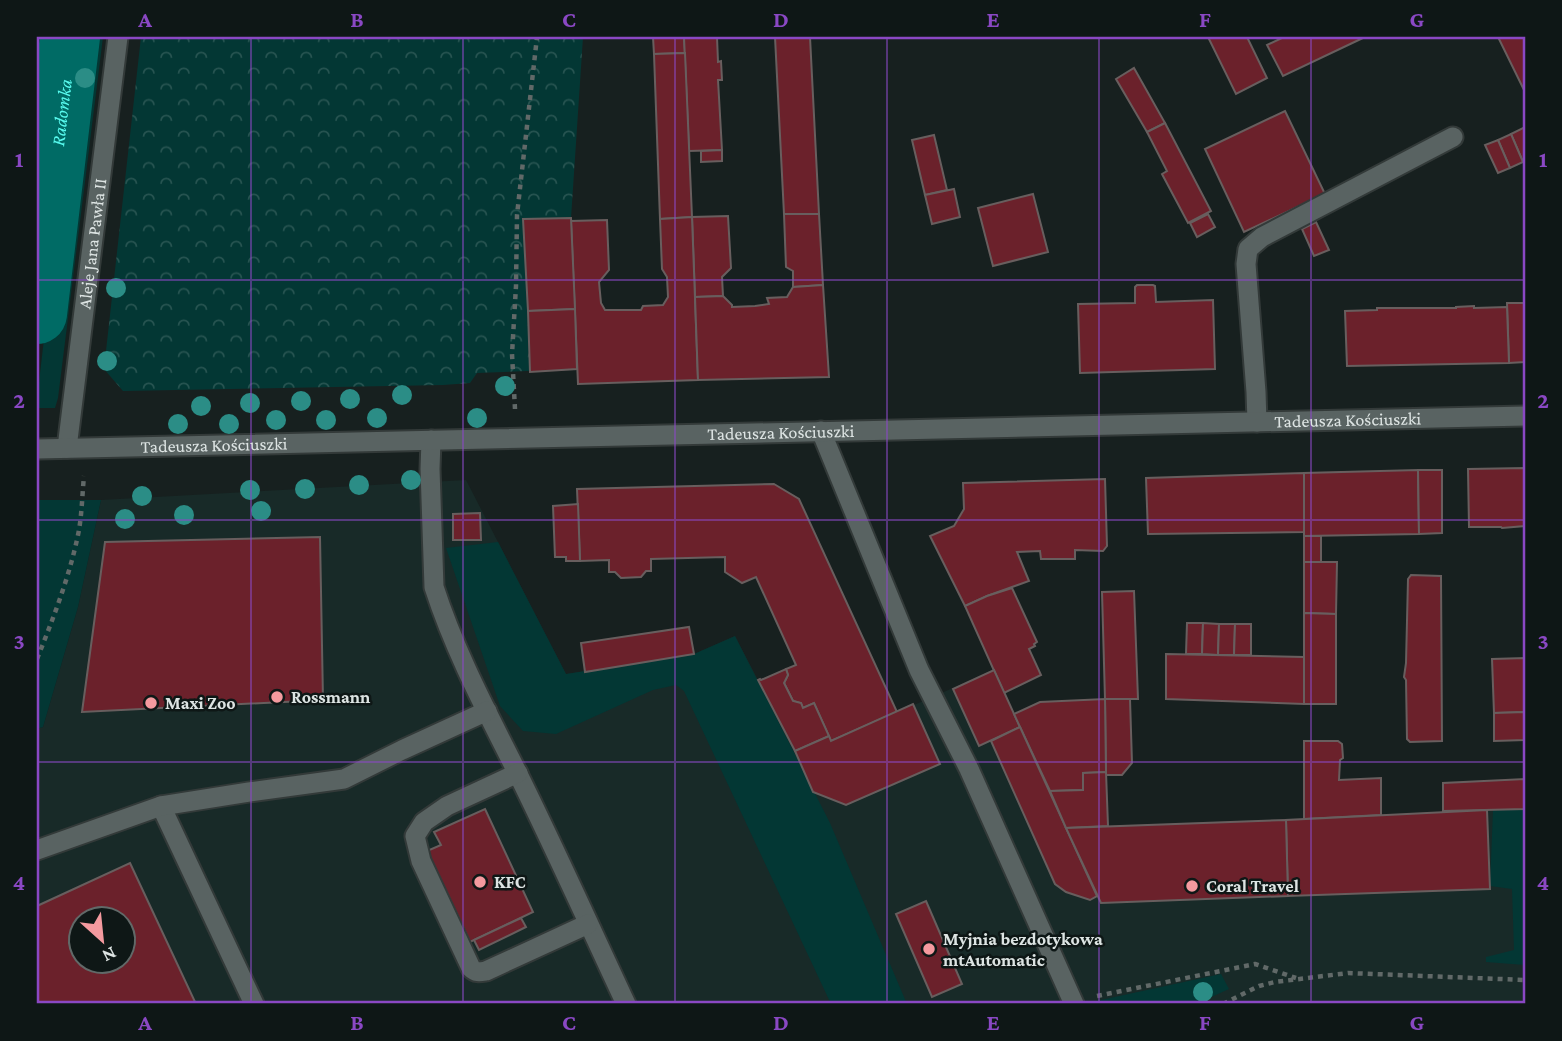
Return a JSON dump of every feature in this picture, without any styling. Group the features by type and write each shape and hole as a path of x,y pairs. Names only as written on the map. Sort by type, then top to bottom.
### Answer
{"street":[{"name":"Aleje Jana Pawła II","path":"67,448 118,37"},
{"path":"1257,422 1247,275 1248,250 1262,237 1453,137"},
{"name":"Tadeusza Kościuszki","path":"37,449 1525,416"},
{"path":"821,431 919,670 968,769 1074,1003"},
{"path":"431,440 434,587 449,629 486,711 518,773 626,1004"},
{"path":"37,850 160,806 344,779 486,711"},
{"path":"518,773 447,806 424,822 415,836 421,861 474,971 486,971 588,924"},
{"path":"160,806 254,1004"}],"path":[{"path":"515,409 512,355 517,215 537,37"},
{"path":"37,659 55,614 79,532 84,476"},
{"path":"1074,1003 1255,964 1296,978"},
{"path":"1223,1004 1259,986 1296,978 1348,973 1525,980"}],"shaded area":[{"path":"466,480 566,674 694,654 735,636 795,751 829,736 832,741 994,670 1067,828 1525,809 1525,1004 37,1004 37,729 43,727 78,607 101,500"}],"green space":[{"path":"40,37 65,37 37,269 37,63"},
{"path":"79,37 103,37 58,398 55,408 39,408 39,382"},
{"path":"141,37 583,37 571,218 577,369 477,373 470,383 443,385 123,391 104,369"},
{"path":"37,500 101,500 78,607 43,727 37,729"},
{"path":"498,542 566,674 694,654 735,636 830,823 907,1004 831,1004 684,691 676,685 653,690 556,734 523,731 500,706 446,548"},
{"path":"1525,808 1525,965 1486,962 1486,957 1514,950 1512,889 1490,886 1493,810"},
{"path":"1221,974 1229,989 1196,1004 1087,1003"}],"building":[{"path":"653,37 684,37 685,53 654,54"},
{"path":"684,37 717,37 722,80 718,80 722,150 689,151"},
{"path":"775,37 810,37 819,214 784,214"},
{"path":"1208,37 1247,37 1267,78 1236,94"},
{"path":"1284,37 1365,37 1283,76 1267,45"},
{"path":"1498,37 1525,37 1525,92"},
{"path":"685,53 692,217 660,219 654,54"},
{"path":"1134,68 1165,123 1147,132 1116,79"},
{"path":"1285,111 1325,194 1244,232 1205,149"},
{"path":"1165,123 1211,211 1188,223 1162,174 1167,171 1147,132"},
{"path":"1525,127 1525,161 1523,162 1511,134"},
{"path":"1511,134 1523,162 1510,168 1498,140"},
{"path":"934,135 947,190 925,195 912,140"},
{"path":"1498,140 1510,168 1498,173 1485,145"},
{"path":"722,150 722,161 701,162 701,151"},
{"path":"954,189 960,217 932,224 925,195"},
{"path":"1033,194 1048,252 993,266 978,208"},
{"path":"784,214 819,214 823,285 793,287 793,271 786,267"},
{"path":"1208,214 1215,227 1197,237 1190,223"},
{"path":"728,216 731,268 722,277 723,296 695,297 692,217"},
{"path":"692,217 698,380 578,384 571,221 607,220 609,270 599,282 601,303 605,310 641,310 643,306 663,305 668,297 667,277 662,269 660,219"},
{"path":"571,218 575,309 528,311 523,219"},
{"path":"1316,222 1329,250 1314,256 1302,229"},
{"path":"823,285 829,377 698,380 695,297 723,296 732,307 755,306 769,304 767,298 787,297 793,287"},
{"path":"1137,285 1155,286 1156,302 1213,300 1215,369 1080,373 1078,304 1135,303"},
{"path":"1507,303 1525,303 1525,362 1509,363"},
{"path":"1507,307 1509,363 1347,366 1345,311"},
{"path":"575,309 577,369 530,372 528,311"},
{"path":"1525,468 1525,526 1469,527 1468,469"},
{"path":"1418,470 1419,534 1304,536 1304,473"},
{"path":"1418,470 1442,470 1442,533 1419,534"},
{"path":"1304,473 1304,532 1148,534 1146,478"},
{"path":"1105,479 1107,546 1103,551 1075,550 1075,559 1041,559 1040,551 1017,552 1029,581 965,606 930,536 954,526 964,509 963,483"},
{"path":"774,484 799,499 897,712 831,741 814,703 803,708 801,703 793,701 784,683 788,675 786,669 796,665 756,577 742,583 725,572 725,557 651,559 651,571 646,571 641,577 621,578 615,572 609,572 609,560 580,561 577,489"},
{"path":"578,504 580,561 566,561 566,557 555,557 553,506"},
{"path":"480,513 481,540 453,540 453,514"},
{"path":"1304,536 1321,536 1321,562 1304,562"},
{"path":"320,537 323,700 82,712 105,542"},
{"path":"1304,562 1337,562 1336,614 1304,613"},
{"path":"1411,575 1441,576 1442,741 1410,742 1407,739 1404,677 1408,579"},
{"path":"1012,588 1037,642 1029,649 1041,675 1004,693 965,606"},
{"path":"1134,591 1138,699 1105,699 1102,592"},
{"path":"1304,613 1336,614 1336,704 1304,704"},
{"path":"1187,623 1203,623 1202,654 1186,654"},
{"path":"1203,623 1219,624 1218,655 1202,654"},
{"path":"1219,624 1235,624 1234,655 1218,655"},
{"path":"1235,624 1251,624 1251,655 1234,655"},
{"path":"689,627 694,654 585,672 581,643"},
{"path":"1166,654 1304,657 1304,704 1166,699"},
{"path":"1525,658 1525,712 1494,713 1492,659"},
{"path":"786,669 788,675 784,683 793,701 801,703 803,708 814,703 829,736 795,751 758,680"},
{"path":"994,670 1020,727 979,746 953,689"},
{"path":"1105,699 1130,699 1132,763 1122,775 1106,775"},
{"path":"1105,699 1106,772 1083,773 1083,790 1050,791 1014,714 1040,702"},
{"path":"913,704 940,764 846,805 813,792 795,751 829,736 831,741"},
{"path":"1525,712 1525,740 1494,741 1494,713"},
{"path":"1020,727 1097,896 1090,900 1066,892 1055,884 991,741"},
{"path":"1304,741 1338,741 1342,744 1343,758 1340,760 1339,780 1381,778 1381,815 1304,819"},
{"path":"1106,772 1108,826 1066,828 1050,791 1083,790 1083,773"},
{"path":"1525,779 1525,809 1443,811 1443,783"},
{"name":"KFC","path":"485,809 533,912 470,942 427,851 441,845 434,832"},
{"path":"1487,810 1490,889 1288,896 1286,820"},
{"path":"1286,820 1288,896 1101,903 1066,828"},
{"path":"130,863 196,1004 37,1004 37,906"},
{"name":"Myjnia bezdotykowa mtAutomatic","path":"926,901 962,984 932,997 896,914"},
{"path":"521,918 526,927 479,950 474,940"}],"waterway":[{"name":"Radomka","path":"37,314 70,37"}],"place":[{"name":"Rossmann","path":"277,697"},
{"name":"Maxi Zoo","path":"151,703"},
{"name":"KFC","path":"480,882"},
{"name":"Coral Travel","path":"1192,886"},
{"name":"Myjnia bezdotykowa mtAutomatic","path":"929,949"}]}
